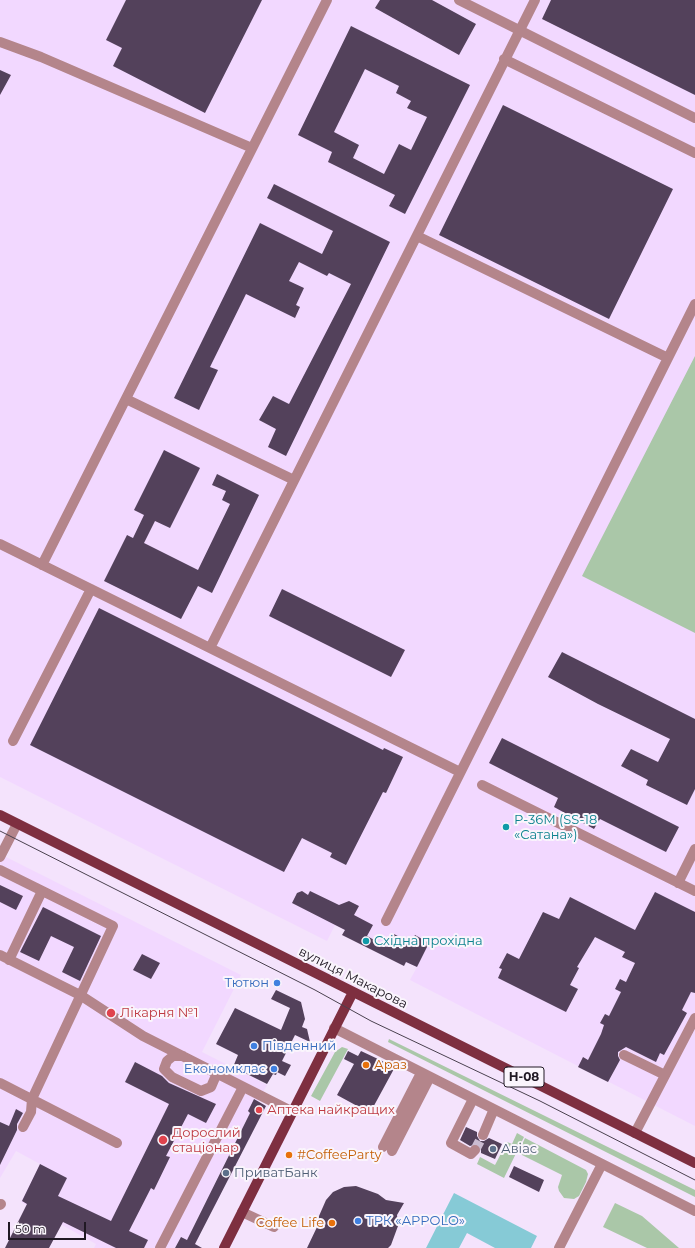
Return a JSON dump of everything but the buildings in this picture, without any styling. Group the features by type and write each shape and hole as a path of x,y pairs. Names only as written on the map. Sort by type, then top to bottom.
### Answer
{"main road":[{"name":"вулиця Макарова","path":"0,815 695,1163"},
{"path":"224,1248 291,1111 353,992"}],"lane":[{"path":"42,565 327,0"},
{"path":"459,0 695,118"},
{"path":"210,648 417,236 504,59 535,0"},
{"path":"0,42 41,57 252,148"},
{"path":"504,59 695,153"},
{"path":"417,236 668,358"},
{"path":"386,921 695,304"},
{"path":"126,399 294,480"},
{"path":"0,544 460,772"},
{"path":"13,741 91,589"},
{"path":"482,785 695,891"},
{"path":"0,857 17,824"},
{"path":"678,883 695,849"},
{"path":"0,870 113,926 32,1099 31,1112 23,1127"},
{"path":"42,891 5,957 80,995 143,1036 291,1111"},
{"path":"635,1133 695,1018"},
{"path":"334,1028 695,1211"},
{"path":"624,1055 665,1075"},
{"path":"183,1056 173,1056 167,1061 164,1069 172,1077 202,1091 212,1087 217,1074"},
{"path":"387,1149 425,1075"},
{"path":"0,1083 117,1143"},
{"path":"160,1248 243,1087"},
{"path":"473,1099 451,1143 471,1154 476,1150"},
{"path":"483,1135 494,1109"},
{"path":"558,1248 602,1164"},
{"path":"242,1212 274,1227"}],"shaded area":[{"path":"0,0 695,0 695,1126 410,980 417,967 342,935 345,930 335,925 327,941 0,777"},
{"name":"Лікарня №1","path":"0,854 241,975 202,1052 267,1085 258,1101 254,1099 248,1111 250,1113 231,1150 241,1155 231,1151 212,1189 221,1194 215,1206 206,1201 191,1231 200,1235 195,1244 181,1237 175,1248 94,1248 96,1244 21,1202 40,1164 16,1151 0,1178"}],"green space":[{"path":"695,356 695,633 582,576"},
{"path":"389,1039 695,1190 695,1197 388,1042"},
{"path":"342,1047 348,1049 320,1101 311,1096 335,1052"},
{"path":"517,1133 524,1137 504,1178 477,1164 480,1157 495,1165 507,1142 512,1144"},
{"path":"525,1138 586,1170 588,1174 586,1182 579,1196 574,1199 564,1198 558,1187 562,1175 518,1153"},
{"path":"615,1203 642,1216 679,1248 647,1248 603,1227"}],"water":[{"path":"454,1193 537,1236 531,1248 495,1248 467,1233 459,1248 426,1248"}],"tunnel":[{"path":"475,1150 483,1135"}],"tram line":[{"path":"0,831 315,990 371,1021 540,1101 695,1180"}],"place":[{"name":"Р-36М (SS-18 «Сатана»)","path":"506,827"},
{"name":"Східна прохідна","path":"366,941"},
{"name":"Тютюн","path":"277,983"},
{"name":"Лікарня №1","path":"111,1013"},
{"name":"Південний","path":"254,1046"},
{"name":"Араз","path":"366,1065"},
{"name":"Економклас","path":"274,1069"},
{"name":"Аптека найкращих","path":"259,1110"},
{"name":"Дорослий стаціонар","path":"163,1140"},
{"name":"Авіас","path":"493,1149"},
{"name":"#CoffeeParty","path":"289,1155"},
{"name":"ПриватБанк","path":"226,1173"},
{"name":"ТРК «APPOLO»","path":"358,1221"},
{"name":"Coffee Life","path":"332,1223"}]}
